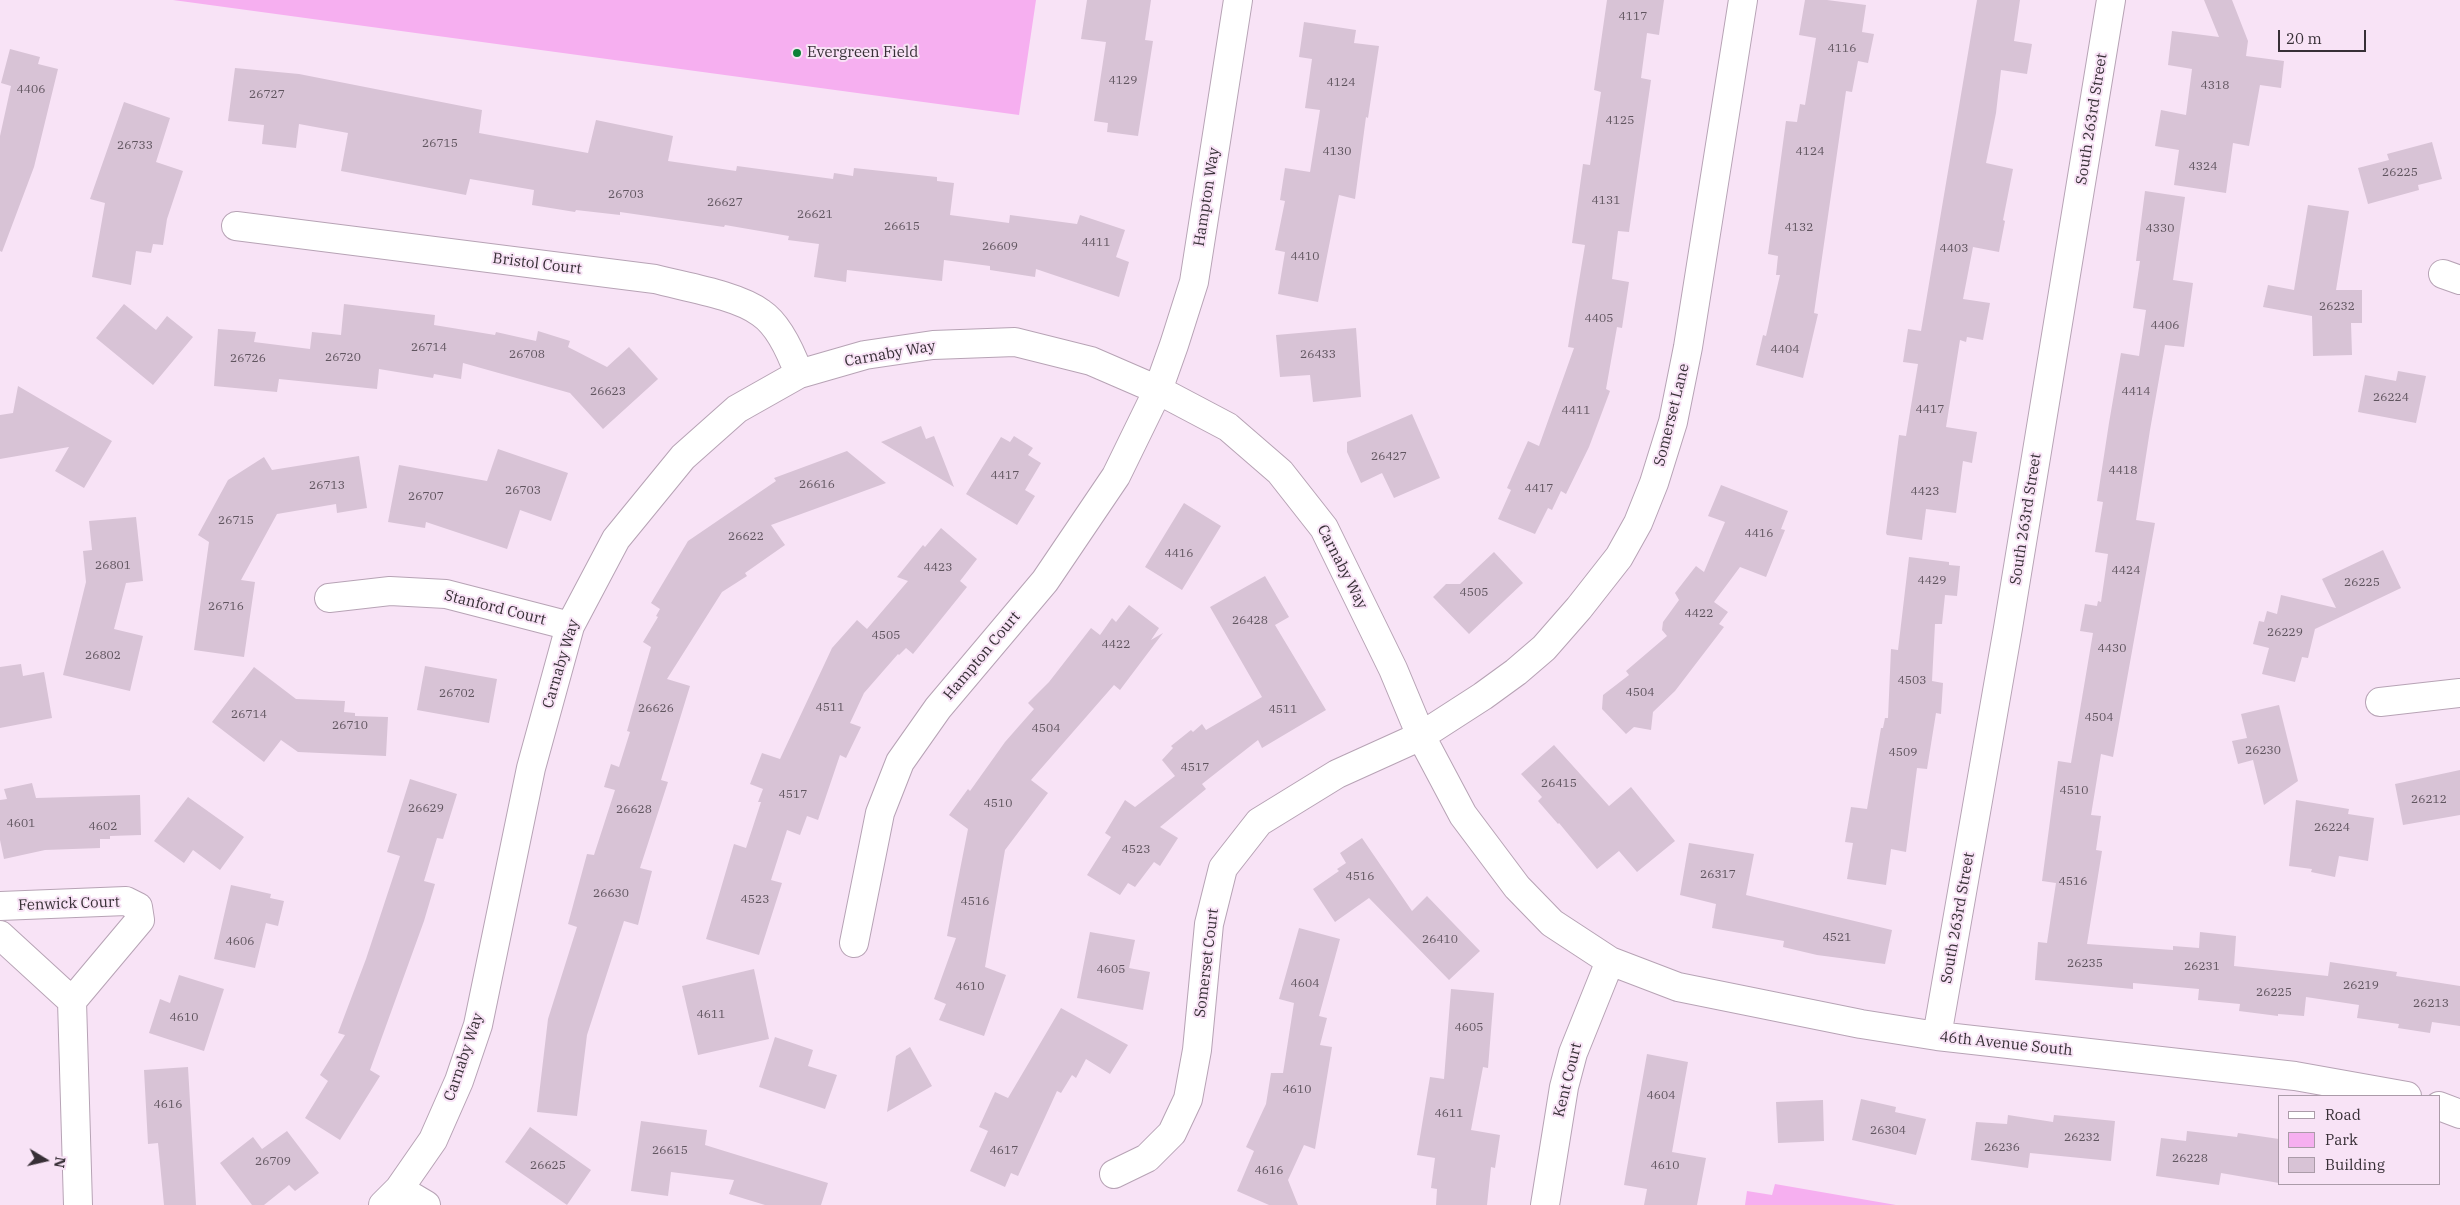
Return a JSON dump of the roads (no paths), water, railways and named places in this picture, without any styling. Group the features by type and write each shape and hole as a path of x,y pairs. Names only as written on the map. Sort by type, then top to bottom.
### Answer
{"street":[{"name":"Hampton Way","path":"1158,390 1194,282 1238,0"},
{"name":"Somerset Lane","path":"1421,736 1483,696 1544,648 1579,608 1618,557 1638,523 1654,483 1672,422 1688,346 1743,0"},
{"name":"South 263rd Street","path":"1937,1036 2008,628 2111,0"},
{"name":"Bristol Court","path":"236,226 656,279 722,295 762,313 788,346 799,374"},
{"name":"Carnaby Way","path":"391,1197 432,1140 459,1081 478,1024 531,768 570,626 616,539 683,457 737,409 799,374 865,355 933,344 1015,342 1091,361 1158,390 1228,427 1280,472 1324,528 1394,669 1421,736 1463,816 1517,886 1552,923 1610,961"},
{"name":"Hampton Court","path":"854,943 880,813 900,762 938,708 1045,582 1116,476 1158,390"},
{"name":"Stanford Court","path":"329,598 390,591 446,594 570,626"},
{"path":"2380,702 2460,693"},
{"name":"Somerset Court","path":"1114,1174 1147,1158 1172,1133 1188,1099 1198,1050 1209,924 1223,868 1259,822 1337,774 1421,736"},
{"name":"Fenwick Court","path":"0,906 126,901 138,906 140,920 72,1001"},
{"path":"0,935 72,1001 78,1205"},
{"name":"46th Avenue South","path":"1610,961 1678,987 1861,1024 1937,1036 2295,1076 2401,1095"},
{"name":"Kent Court","path":"1545,1205 1562,1096 1573,1053 1610,961"},
{"path":"2440,1106 2460,1114"},
{"path":"391,1197 426,1205"}],"place":[{"name":"Evergreen Field","path":"797,53"}]}
